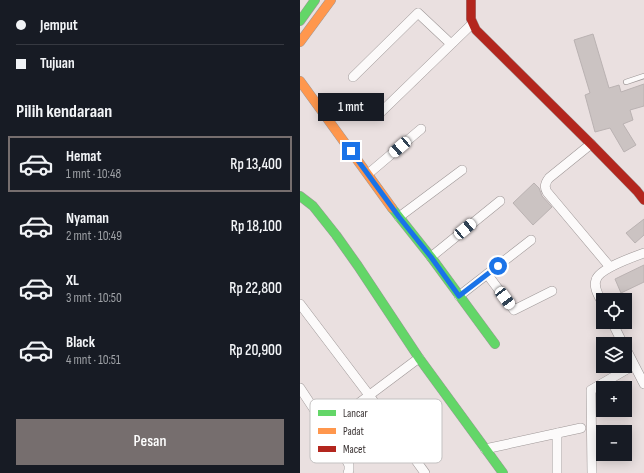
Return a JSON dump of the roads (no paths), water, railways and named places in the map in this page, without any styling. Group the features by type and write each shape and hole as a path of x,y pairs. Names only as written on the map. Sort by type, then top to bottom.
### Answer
{"main road":[{"path":"300,21 314,0"},
{"path":"300,42 331,0"},
{"path":"471,0 470,16 472,24 476,30 591,144 644,200"},
{"path":"300,81 399,217 431,257 495,344"},
{"path":"300,196 313,206 336,235 419,358 503,473"}],"street":[{"path":"353,77 418,13 451,44"},
{"path":"380,113 472,24"},
{"path":"368,174 421,129"},
{"path":"591,144 549,178 545,187 547,192 610,267"},
{"path":"399,217 462,170"},
{"path":"431,257 500,201"},
{"path":"459,296 531,240"},
{"path":"599,293 595,282 600,274 610,267 644,253"},
{"path":"487,274 514,310 552,291"},
{"path":"300,304 372,399"},
{"path":"364,399 419,358"},
{"path":"632,361 644,384"},
{"path":"592,473 591,390 634,365"},
{"path":"300,388 310,402"},
{"path":"485,449 581,428"},
{"path":"557,473 558,433"},
{"path":"348,463 348,473"},
{"path":"418,463 425,473"}],"lane":[{"path":"626,82 644,76"}]}
